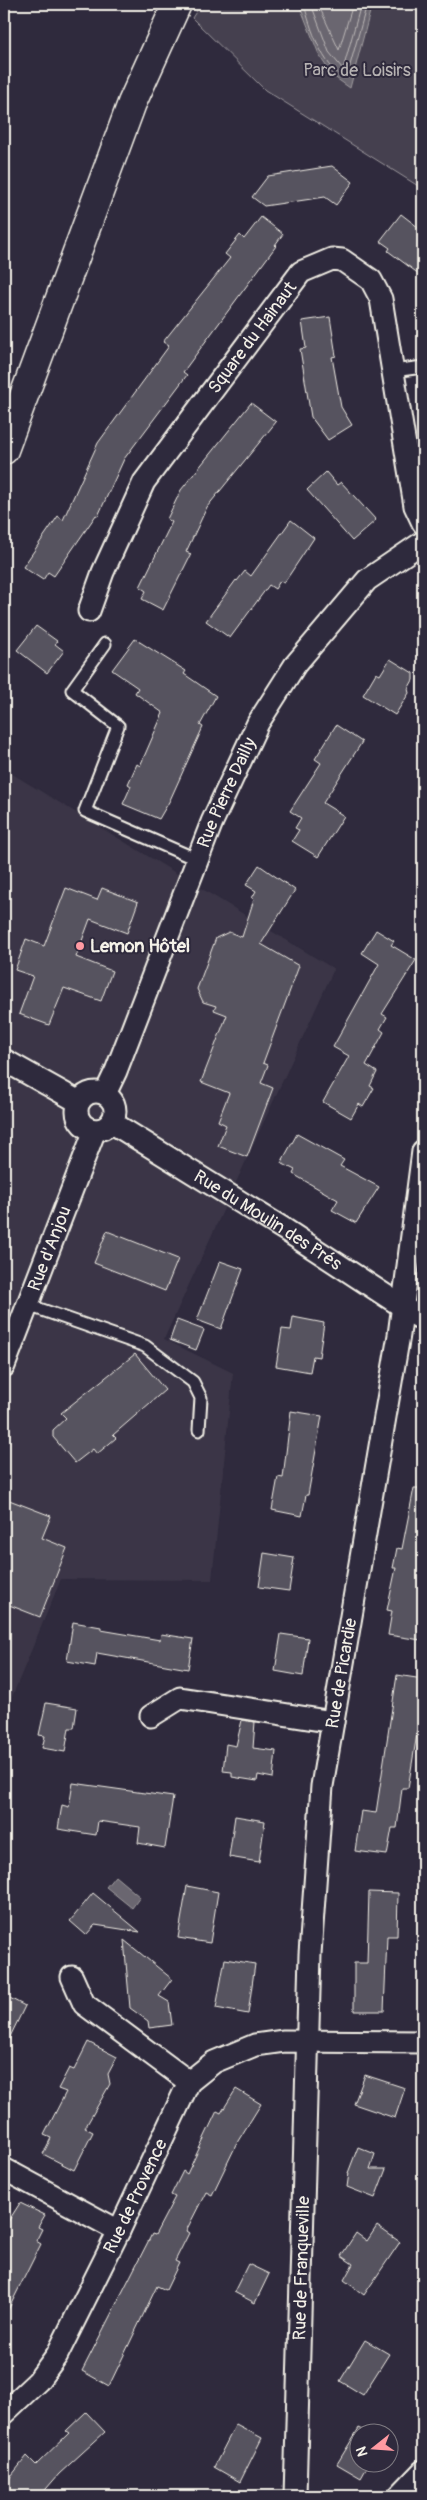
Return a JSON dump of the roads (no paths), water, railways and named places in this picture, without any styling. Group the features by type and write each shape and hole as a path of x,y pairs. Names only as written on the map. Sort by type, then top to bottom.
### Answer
{"main road":[{"path":"4,450 132,103 177,4"}],"street":[{"name":"Square du Hainaut","path":"89,611 103,572 144,482 300,272 332,259 342,260 371,280 381,299 415,506 423,523"},
{"name":"Rue Pierre Dailly","path":"104,1094 116,1071 212,822 258,723 295,665 367,580 423,542"},
{"path":"4,1060 79,1102"},
{"path":"89,1093 104,1094 114,1106 115,1112 103,1126 87,1128 78,1120 76,1113 79,1102 89,1093"},
{"name":"Rue d'Anjou","path":"4,1366 103,1126"},
{"name":"Rue du Moulin des Prés","path":"103,1126 284,1228 423,1320"},
{"name":"Rue de Picardie","path":"308,2042 314,1876 322,1786 403,1307 423,1151"},
{"path":"151,1716 180,1698 333,1722"},
{"path":"72,1978 84,2004 189,2082"},
{"name":"Rue de Provence","path":"4,2413 38,2381 57,2355 119,2231 189,2082 214,2062 255,2045 284,2041 423,2042"},
{"name":"Rue de Franqueville","path":"295,2496 308,2042"},
{"path":"4,2169 119,2231"},
{"path":"399,2496 423,2471"}],"lane":[{"path":"393,371 423,367"},
{"path":"105,644 72,690 118,726 85,811 198,860"},
{"path":"28,1305 145,1346 193,1382 201,1398 199,1430"}],"water":[{"path":"299,4 372,4 350,88 333,76 320,57"},
{"path":"115,1876 140,1897 132,1908 106,1887"}],"place":[{"name":"Lemon Hôtel","path":"80,946"}],"park label":[{"name":"Parc de Loisirs","path":"357,70"}]}
